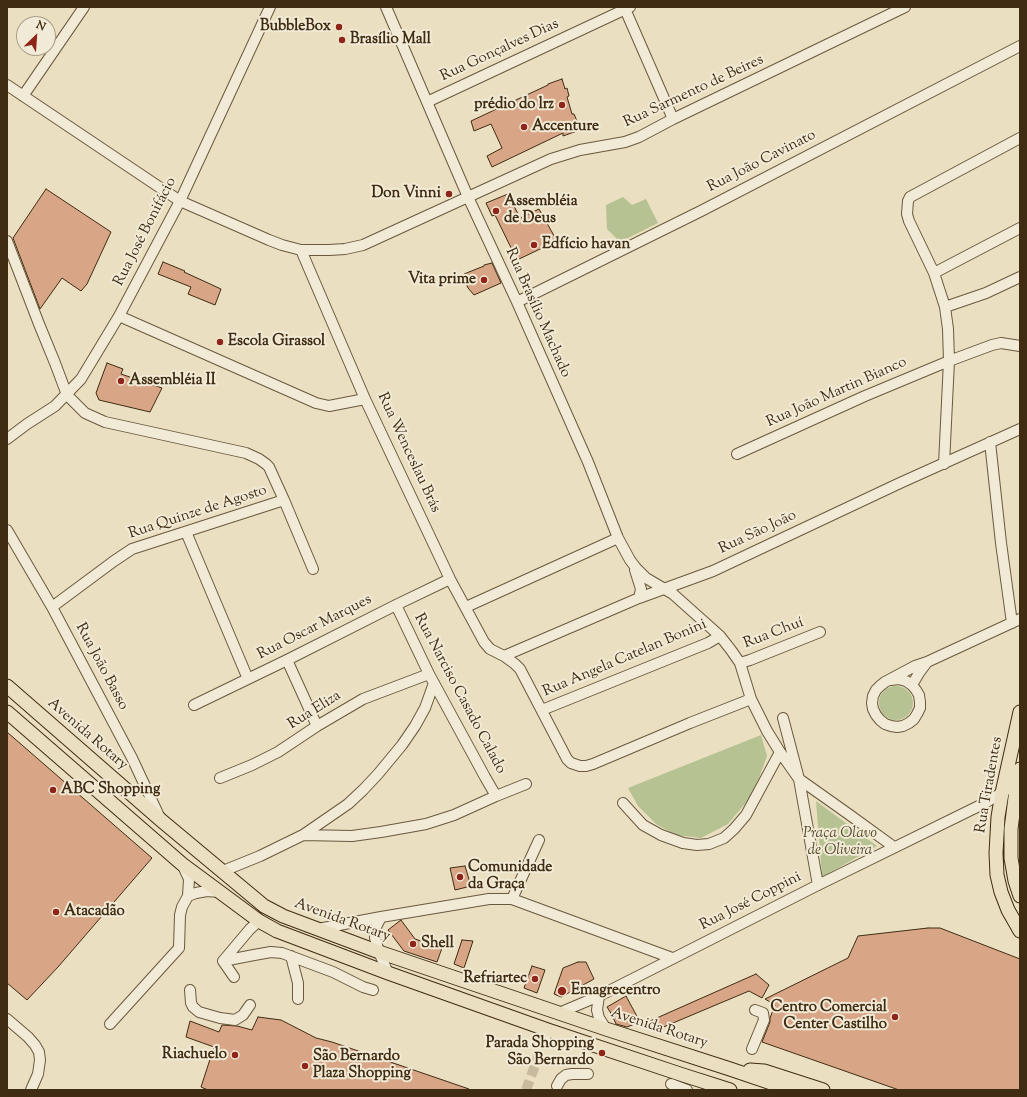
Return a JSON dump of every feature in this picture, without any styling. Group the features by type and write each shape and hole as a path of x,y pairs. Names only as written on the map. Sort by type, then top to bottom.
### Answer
{"main road":[{"name":"Avenida Rotary","path":"7,686 162,821 264,906 283,916 379,952 792,1090"},
{"path":"7,712 182,864 259,921 287,935 546,1035 730,1090"},
{"name":"Rua Tiradentes","path":"1020,712 1002,793 998,817 996,853 997,875 1001,892 1008,910 1020,931"},
{"name":"Rua Tiradentes","path":"1020,768 1011,829 1011,858 1015,881 1020,896"},
{"name":"Avenida Rotary","path":"730,1069 764,1071 823,1090"}],"street":[{"path":"23,96 84,7"},
{"name":"Rua José Bonifácio","path":"7,439 55,406 81,379 119,316 180,201 270,7"},
{"name":"Rua Brasílio Machado","path":"386,7 468,198 517,302 588,462 618,538 633,565 641,589 639,598"},
{"name":"Rua Sarmento de Beires","path":"7,86 180,201 269,240 301,250 340,250 363,245 555,157 587,148 639,137 673,119 905,7"},
{"path":"627,8 673,119"},
{"name":"Rua Gonçalves Dias","path":"427,102 627,8"},
{"name":"Rua João Cavinato","path":"517,302 701,211 1020,46"},
{"path":"944,464 949,360 948,329 945,307 934,273 909,221 907,214 908,201 910,197 1020,138"},
{"path":"934,273 1020,228"},
{"path":"7,241 67,395"},
{"name":"Rua Wenceslau Brás","path":"301,250 366,399 450,579 484,642 490,649 504,656 520,669 567,759 571,763 580,766 593,764 751,699"},
{"path":"945,307 986,293 1020,277"},
{"path":"119,316 316,403 329,406 366,399"},
{"name":"Rua João Martin Bianco","path":"738,454 865,396 949,360 992,345 1001,344 1020,346"},
{"name":"Rua Quinze de Agosto","path":"52,607 132,549 284,500 269,467 259,459 246,454 105,422 85,413 67,395"},
{"name":"Rua São João","path":"504,656 639,598 713,571 1020,429"},
{"path":"890,680 898,679 906,681 912,685 919,695 920,708 918,714 909,723 903,726 897,727 884,724 876,715 872,703 876,690 885,682 915,666 927,662 1018,620 1001,543 990,442"},
{"path":"284,500 313,569"},
{"name":"Rua João Basso","path":"7,530 52,607 132,758 162,821"},
{"path":"186,532 248,679"},
{"path":"466,607 618,538"},
{"name":"Rua Brasílio Machado","path":"633,565 646,578 673,594 720,636 731,650 740,663 751,699 767,731 799,779"},
{"name":"Rua Oscar Marques","path":"194,705 287,660 396,604 450,579"},
{"name":"Rua Narciso Casado Calado","path":"396,604 429,674 496,796"},
{"name":"Rua Chuí","path":"740,663 820,632"},
{"name":"Rua Angela Catelan Bonini","path":"542,710 708,643 720,636"},
{"path":"287,660 317,726"},
{"path":"912,685 927,662"},
{"name":"Rua Eliza","path":"220,778 252,765 278,752 317,726 363,699 429,674"},
{"path":"223,871 303,836 348,804 378,774 402,745 425,708 434,683"},
{"path":"783,718 799,779 818,885"},
{"path":"623,803 643,825 661,835 683,843 697,845 709,844 724,838 734,830 746,815 780,752"},
{"path":"799,779 894,847"},
{"name":"Rua José Coppini","path":"559,1013 599,996 894,847 967,812 1002,793 1018,781"},
{"path":"303,836 352,836 426,824 454,815 526,784"},
{"path":"512,899 539,840"},
{"path":"110,1024 179,948 180,914 182,906 188,896 189,879 182,864"},
{"path":"188,896 207,891 219,892"},
{"path":"318,929 489,899 512,899 672,958"},
{"path":"381,917 375,932 375,938 388,973"},
{"path":"223,961 250,929 259,921"},
{"path":"223,961 271,952 282,953 333,972 362,987 373,990"},
{"path":"291,956 298,983 298,999"},
{"path":"223,961 234,977"},
{"path":"190,990 193,1007 199,1012 220,1018 235,1020 243,1015 250,1005"},
{"path":"599,996 597,1010 599,1018 606,1029"},
{"path":"752,1049 764,1020 763,1013 755,1010"},
{"path":"7,1019 28,1037 39,1052 40,1060 38,1074 31,1090"},
{"path":"557,1086 561,1079 566,1076 572,1074 588,1074"},
{"path":"671,1084 687,1090"}],"green space":[{"path":"623,197 632,205 646,199 658,223 620,242 607,229 606,205"},
{"path":"896,686 908,691 913,703 908,715 896,720 884,715 879,703 884,691"},
{"path":"761,735 767,756 749,799 728,824 701,838 675,835 656,824 638,806 628,788"},
{"name":"Praça Olavo de Oliveira","path":"816,801 877,846 822,877"}],"building":[{"name":"Accenture","path":"562,79 565,89 567,88 569,96 567,97 572,114 574,114 577,121 575,122 577,131 563,136 563,133 492,167 487,156 502,148 491,124 474,131 471,121 548,84"},
{"path":"46,189 111,232 87,284 81,291 62,278 40,309 13,238"},
{"path":"508,194 520,218 539,209 557,241 517,260 495,215 492,216 486,203"},
{"path":"163,262 221,289 215,305 188,294 191,287 158,274"},
{"name":"Vita prime","path":"492,263 501,283 474,295 468,288 464,274"},
{"name":"Assembléia II","path":"107,363 123,369 121,374 162,388 150,412 99,400 96,393"},
{"name":"Atacadão","path":"7,732 152,858 58,967 27,1000 7,983"},
{"name":"Comunidade da Graça","path":"465,866 471,886 455,890 450,868"},
{"name":"Shell","path":"401,920 415,939 442,948 437,962 404,951 388,930"},
{"name":"Centro Comercial Center Castilho","path":"940,928 1020,959 1020,1090 899,1090 762,1042 775,1005 765,999 848,958 858,936"},
{"path":"462,940 473,941 464,968 454,964"},
{"path":"578,962 586,962 594,979 561,997 554,994 563,968"},
{"name":"Refriartec","path":"532,966 545,970 537,993 524,988"},
{"path":"756,974 769,985 762,998 749,991 654,1031 650,1021"},
{"path":"626,996 640,1022 627,1027 616,1024 607,1007"},
{"name":"São Bernardo Plaza Shopping","path":"258,1017 281,1020 316,1038 332,1042 469,1089 208,1090 201,1087 214,1047 186,1037 190,1021 219,1032 222,1025 237,1026 252,1030"}],"tunnel":[{"path":"526,1090 544,1041"}],"place":[{"name":"BubbleBox","path":"339,27"},
{"name":"Brasílio Mall","path":"342,40"},
{"name":"prédio do lrz","path":"562,105"},
{"name":"Accenture","path":"524,127"},
{"name":"Don Vinni","path":"449,194"},
{"name":"Assembléia de Deus","path":"496,211"},
{"name":"Edfício havan","path":"534,245"},
{"name":"Vita prime","path":"484,280"},
{"name":"Escola Girassol","path":"220,342"},
{"name":"Assembléia II","path":"121,381"},
{"name":"ABC Shopping","path":"53,790"},
{"name":"Comunidade da Graça","path":"460,877"},
{"name":"Atacadão","path":"56,912"},
{"name":"Shell","path":"413,944"},
{"name":"Refriartec","path":"535,979"},
{"name":"Emagrecentro","path":"562,991"},
{"name":"Centro Comercial Center Castilho","path":"895,1017"},
{"name":"Parada Shopping São Bernardo","path":"602,1053"},
{"name":"Riachuelo","path":"235,1055"},
{"name":"São Bernardo Plaza Shopping","path":"305,1066"}]}
